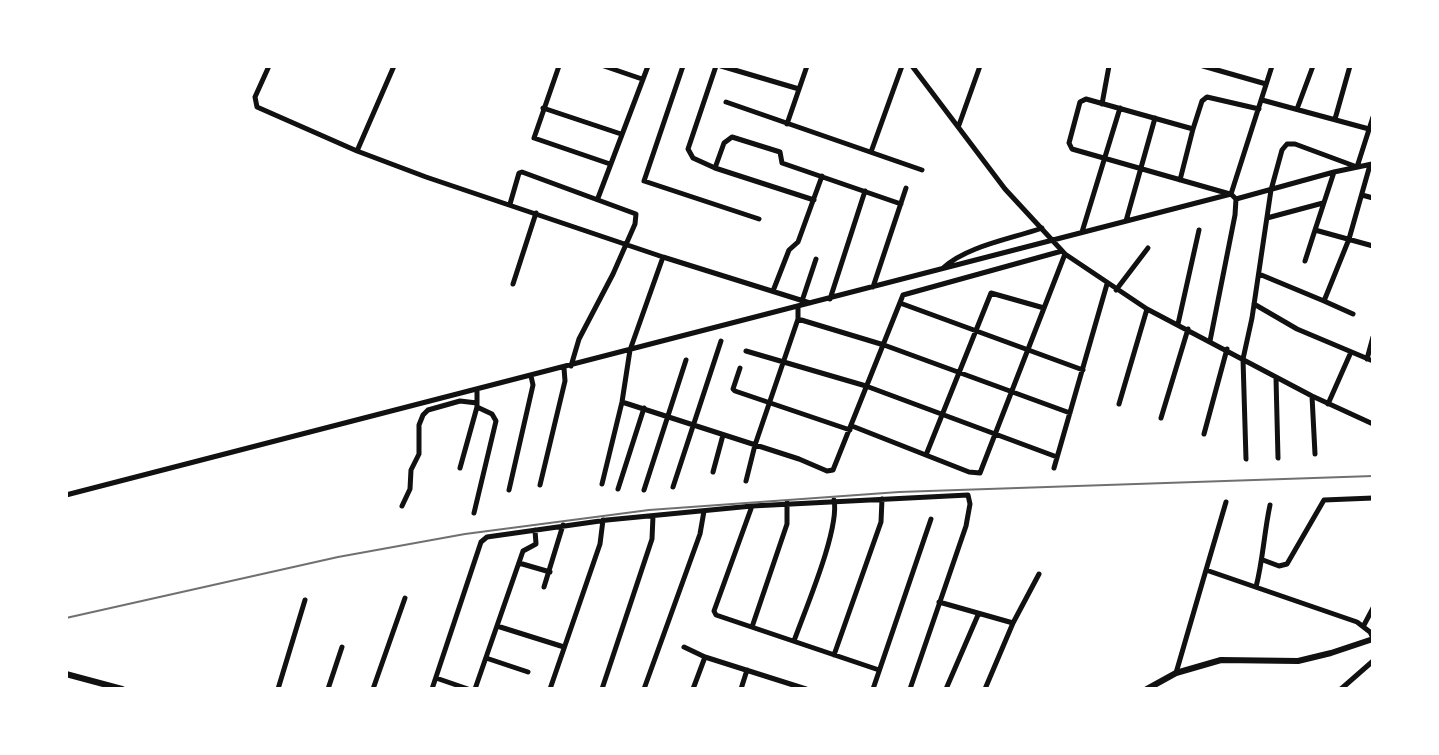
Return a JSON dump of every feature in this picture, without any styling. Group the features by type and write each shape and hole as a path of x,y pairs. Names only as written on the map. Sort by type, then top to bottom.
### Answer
{"street":[{"path":"269,66 255,97 255,105 357,151 663,257 773,291 799,310 884,345 1070,413"},
{"path":"357,151 394,66"},
{"path":"559,66 534,138 610,164"},
{"path":"604,66 642,79"},
{"path":"598,198 648,66"},
{"path":"683,66 644,181 759,219"},
{"path":"799,89 718,66 688,152 693,158 715,168 814,200"},
{"path":"787,124 807,66"},
{"path":"871,152 902,66"},
{"path":"912,66 1005,189 1060,248 1107,284 1147,309 1227,349 1276,378 1373,424"},
{"path":"958,126 980,66"},
{"path":"1102,104 1109,66"},
{"path":"1203,66 1266,84"},
{"path":"1210,341 1234,197 1272,66"},
{"path":"1297,109 1313,66"},
{"path":"1335,119 1350,66"},
{"path":"1180,180 1202,101 1207,97 1259,109"},
{"path":"1193,129 1081,100 1069,145 1074,150 1234,197"},
{"path":"1262,100 1369,129"},
{"path":"726,102 922,170"},
{"path":"543,108 621,134"},
{"path":"1082,232 1120,108"},
{"path":"1357,167 1373,117"},
{"path":"1126,222 1155,118"},
{"path":"715,168 724,143 732,137 780,152 782,163 901,204"},
{"path":"1246,459 1243,359 1271,190 1282,150 1287,144 1295,144 1357,167 1371,168 1349,239 1324,301"},
{"path":"622,402 831,471 835,469 866,386 907,293 1060,248 1082,232 1271,190 1357,167"},
{"path":"510,204 519,173 522,172 636,214 635,224 609,282 598,298 566,370 540,485"},
{"path":"1305,261 1334,172"},
{"path":"773,291 790,248 798,242 822,176"},
{"path":"873,287 906,188"},
{"path":"830,299 865,191"},
{"path":"1362,195 1373,198"},
{"path":"1267,218 1324,203"},
{"path":"513,284 536,213"},
{"path":"942,269 953,258 970,250 1042,228"},
{"path":"1178,324 1199,230"},
{"path":"1315,230 1373,246"},
{"path":"66,495 477,398 566,370 799,310 811,304 942,269 1060,248"},
{"path":"740,368 735,391 851,428 978,474 1044,308 1060,248"},
{"path":"1116,290 1148,248"},
{"path":"602,484 630,354 663,257"},
{"path":"746,481 816,259"},
{"path":"1259,274 1353,314"},
{"path":"1054,468 1107,284"},
{"path":"926,456 992,292 1044,308"},
{"path":"900,303 1083,370"},
{"path":"1254,304 1297,329 1370,360 1373,337"},
{"path":"1119,404 1147,309"},
{"path":"1161,418 1188,329"},
{"path":"673,487 721,341"},
{"path":"1204,434 1227,349"},
{"path":"746,351 866,386 1057,457"},
{"path":"1328,404 1351,352"},
{"path":"644,490 686,360"},
{"path":"1276,378 1278,458"},
{"path":"509,490 532,380"},
{"path":"1312,396 1315,454"},
{"path":"460,468 477,398"},
{"path":"402,506 410,489 411,470 419,454 419,425 423,415 428,410 477,398"},
{"path":"474,513 496,421 477,398"},
{"path":"618,489 644,408"},
{"path":"713,472 723,435"},
{"path":"432,689 482,539 603,520 752,506 969,496 966,526 910,689"},
{"path":"1263,560 1279,566 1287,564 1324,500 1373,498"},
{"path":"834,655 881,522 882,499"},
{"path":"794,641 829,541 836,514 834,500"},
{"path":"1176,673 1226,502"},
{"path":"752,627 786,527 787,503"},
{"path":"1256,587 1270,505"},
{"path":"752,506 714,611 720,617 879,670"},
{"path":"644,689 700,534 704,511"},
{"path":"602,689 652,539 653,516"},
{"path":"873,689 931,519"},
{"path":"550,689 600,544 603,520"},
{"path":"544,587 563,525"},
{"path":"475,689 519,563 525,549 536,544 535,530"},
{"path":"519,563 550,572"},
{"path":"1147,689 1176,673 1221,660 1298,661 1373,639 1364,626 1206,570"},
{"path":"985,689 1013,623 1039,574"},
{"path":"373,689 405,598"},
{"path":"278,689 305,600"},
{"path":"939,602 1013,623"},
{"path":"1364,626 1373,608"},
{"path":"946,689 978,615"},
{"path":"497,626 564,647"},
{"path":"328,689 342,647"},
{"path":"684,647 792,687 806,689"},
{"path":"693,689 705,657"},
{"path":"486,658 528,672"},
{"path":"1341,689 1373,661"},
{"path":"741,689 747,670"},
{"path":"66,674 122,689"},
{"path":"436,678 468,689"}],"railway":[{"path":"66,618 338,557 465,534 649,510 899,492 1373,476"}]}
